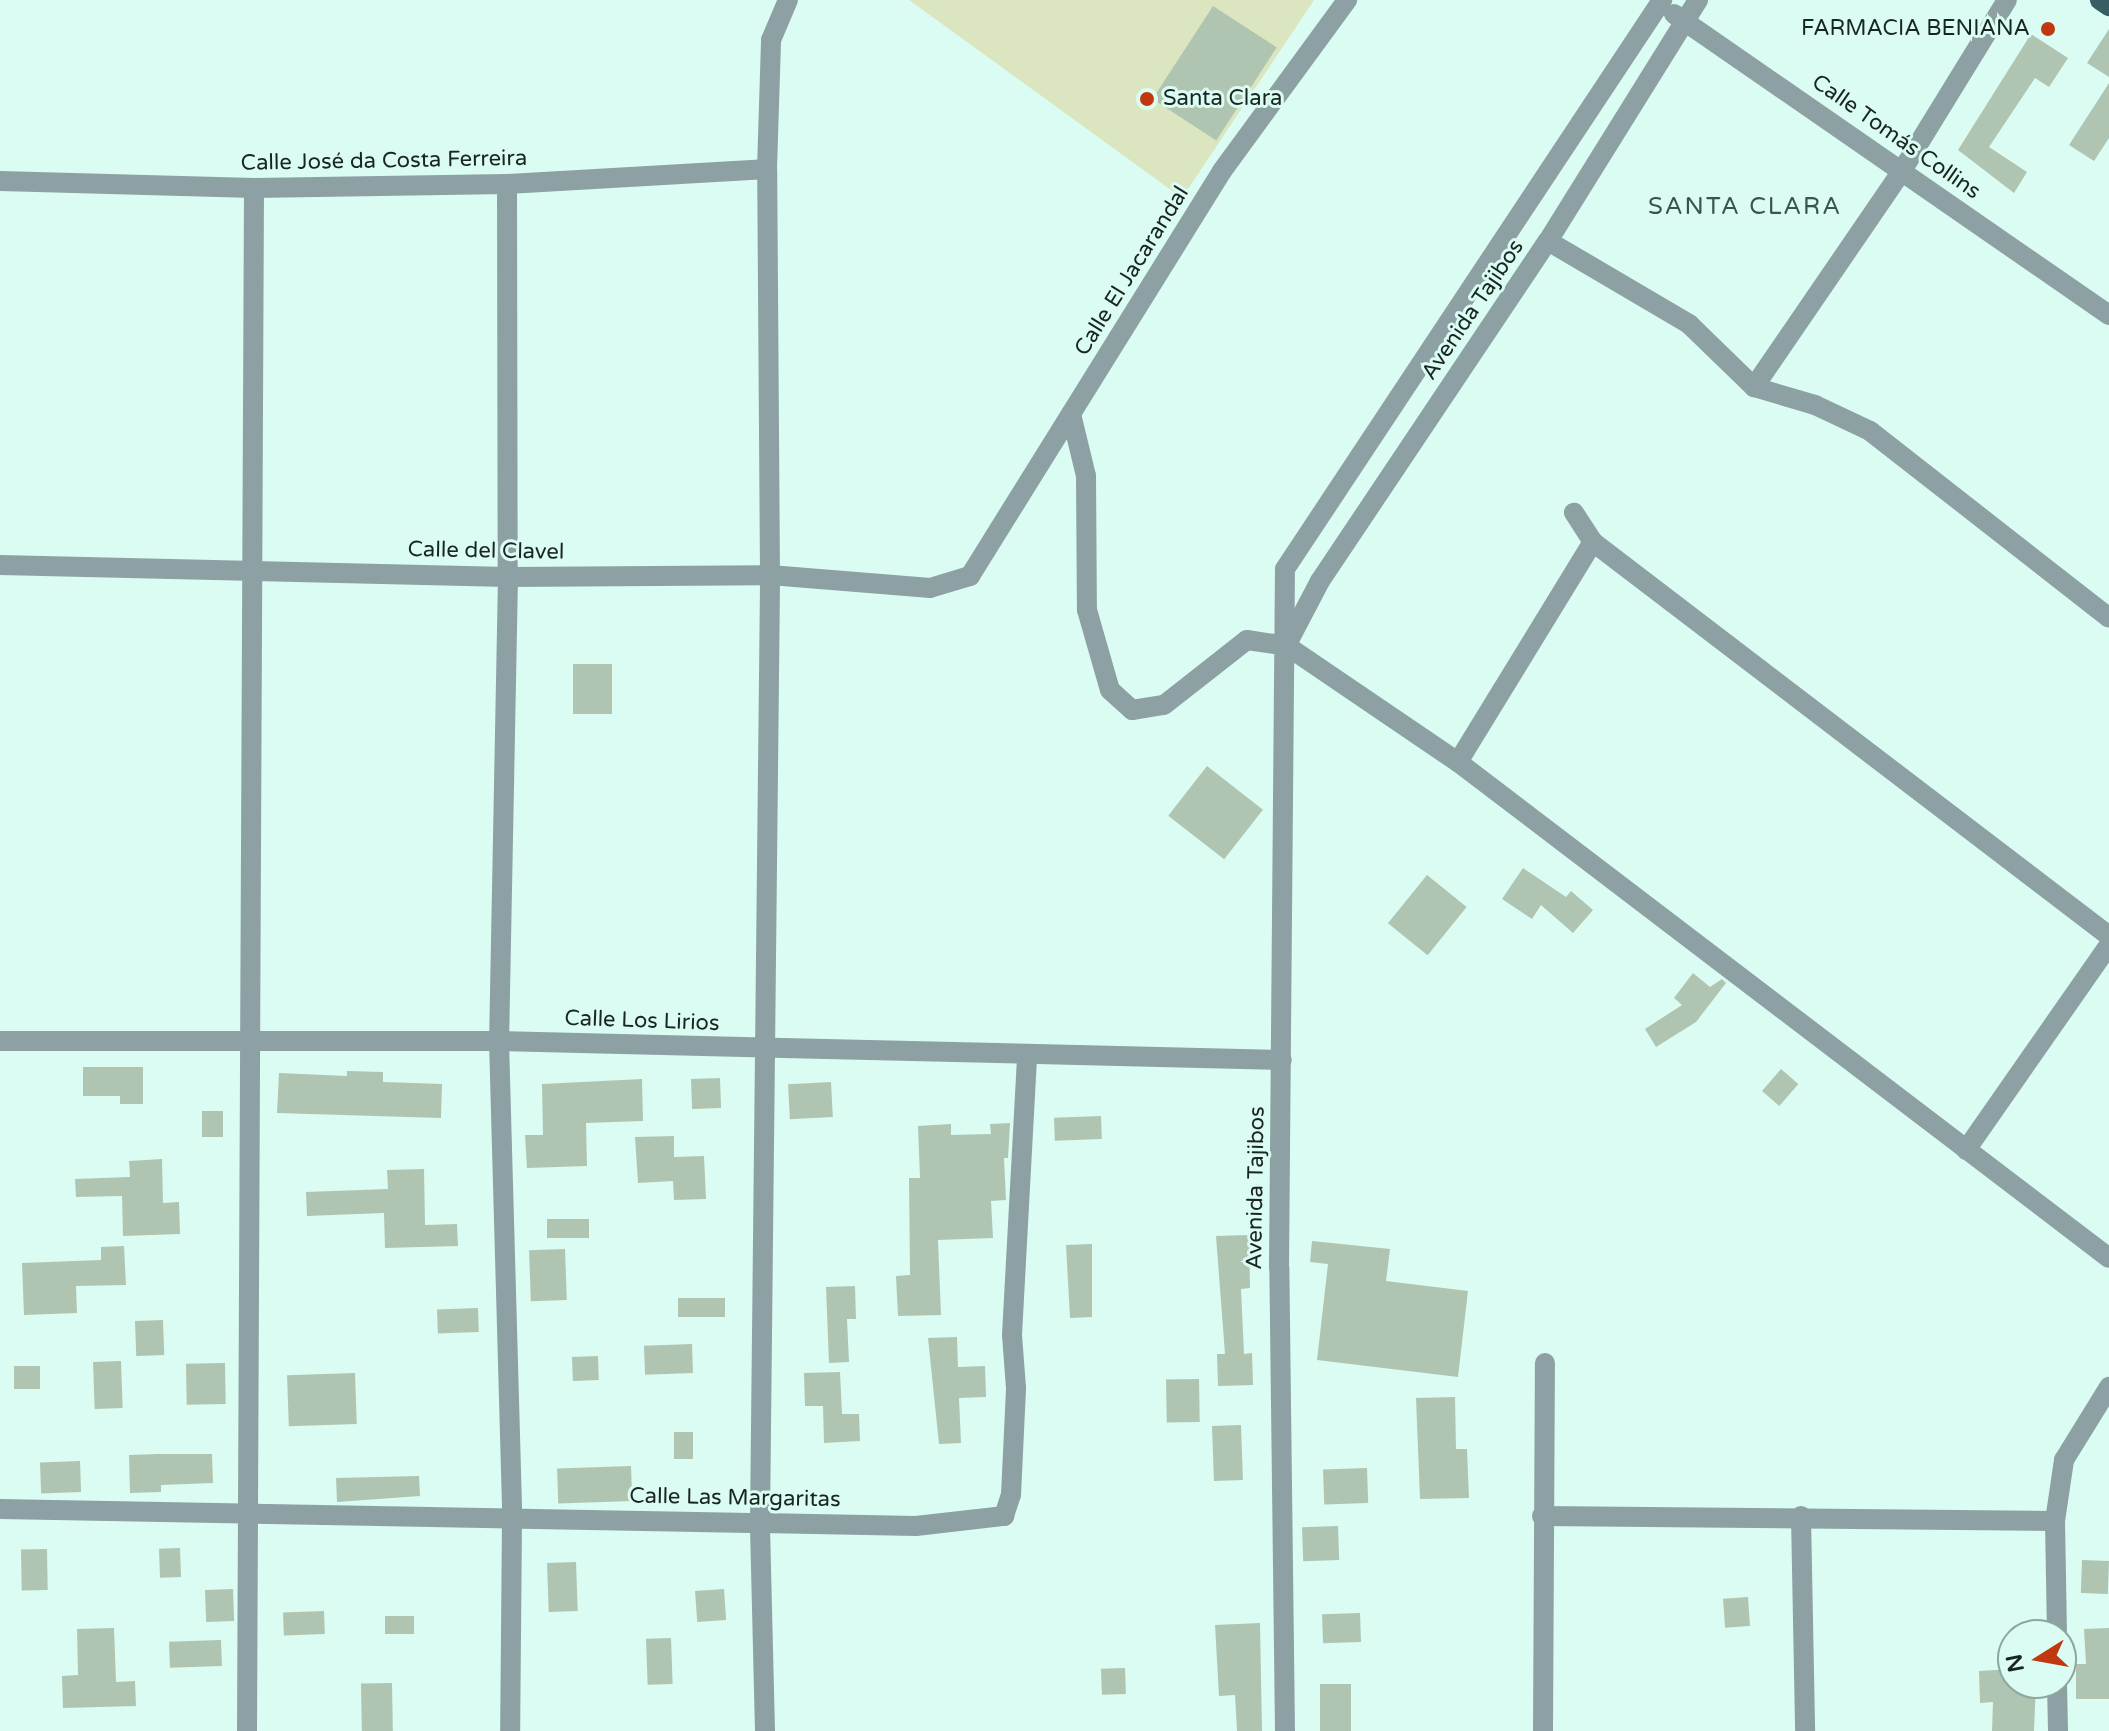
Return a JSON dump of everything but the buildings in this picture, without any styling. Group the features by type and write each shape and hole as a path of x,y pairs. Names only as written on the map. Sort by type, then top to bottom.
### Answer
{"main road":[{"path":"2100,0 2109,6"}],"street":[{"path":"765,1731 760,1522 770,575 767,169 771,40 788,0"},
{"name":"Calle El Jacarandal","path":"970,576 1222,171 1347,0"},
{"name":"Avenida Tajibos","path":"1287,646 1320,581 1548,241 1698,0"},
{"path":"1754,387 1903,169 2007,0"},
{"name":"Avenida Tajibos","path":"1285,1731 1282,1060 1287,646 1285,569 1659,1"},
{"name":"Calle Tomás Collins","path":"1659,1 2109,315"},
{"name":"Calle José da Costa Ferreira","path":"0,181 254,188 507,184 767,169"},
{"path":"507,184 508,577 499,1041 512,1519 510,1731"},
{"path":"247,1731 254,188"},
{"path":"1548,241 1689,324 1754,387 1815,405 1870,431 2109,618"},
{"path":"1071,414 1086,476 1087,610 1110,690 1132,710 1164,705 1247,640 1287,646 1458,762 2109,1258"},
{"path":"1574,513 1593,542 2109,936"},
{"path":"1458,762 1593,542"},
{"name":"Calle del Clavel","path":"0,565 253,568 508,577 770,575 930,588 970,576"},
{"path":"1966,1150 2109,945"},
{"name":"Calle Los Lirios","path":"0,1041 499,1041 1282,1060"},
{"name":"Calle Las Margaritas","path":"0,1509 949,1526 1004,1516 1011,1495 1016,1388 1012,1335 1027,1055"},
{"path":"1543,1731 1545,1363"},
{"path":"2057,1619 2055,1521 2064,1460 2109,1387"},
{"path":"1542,1516 1801,1516 2055,1521"},
{"path":"1801,1516 1805,1731"},
{"path":"2057,1699 2058,1731"}],"green space":[{"name":"Santa Clara","path":"909,0 1314,0 1182,198"}],"place":[{"name":"FARMACIA BENIANA","path":"2048,29"},
{"name":"Santa Clara","path":"1147,99"}],"district":[{"name":"SANTA CLARA","path":"1745,207"}]}
